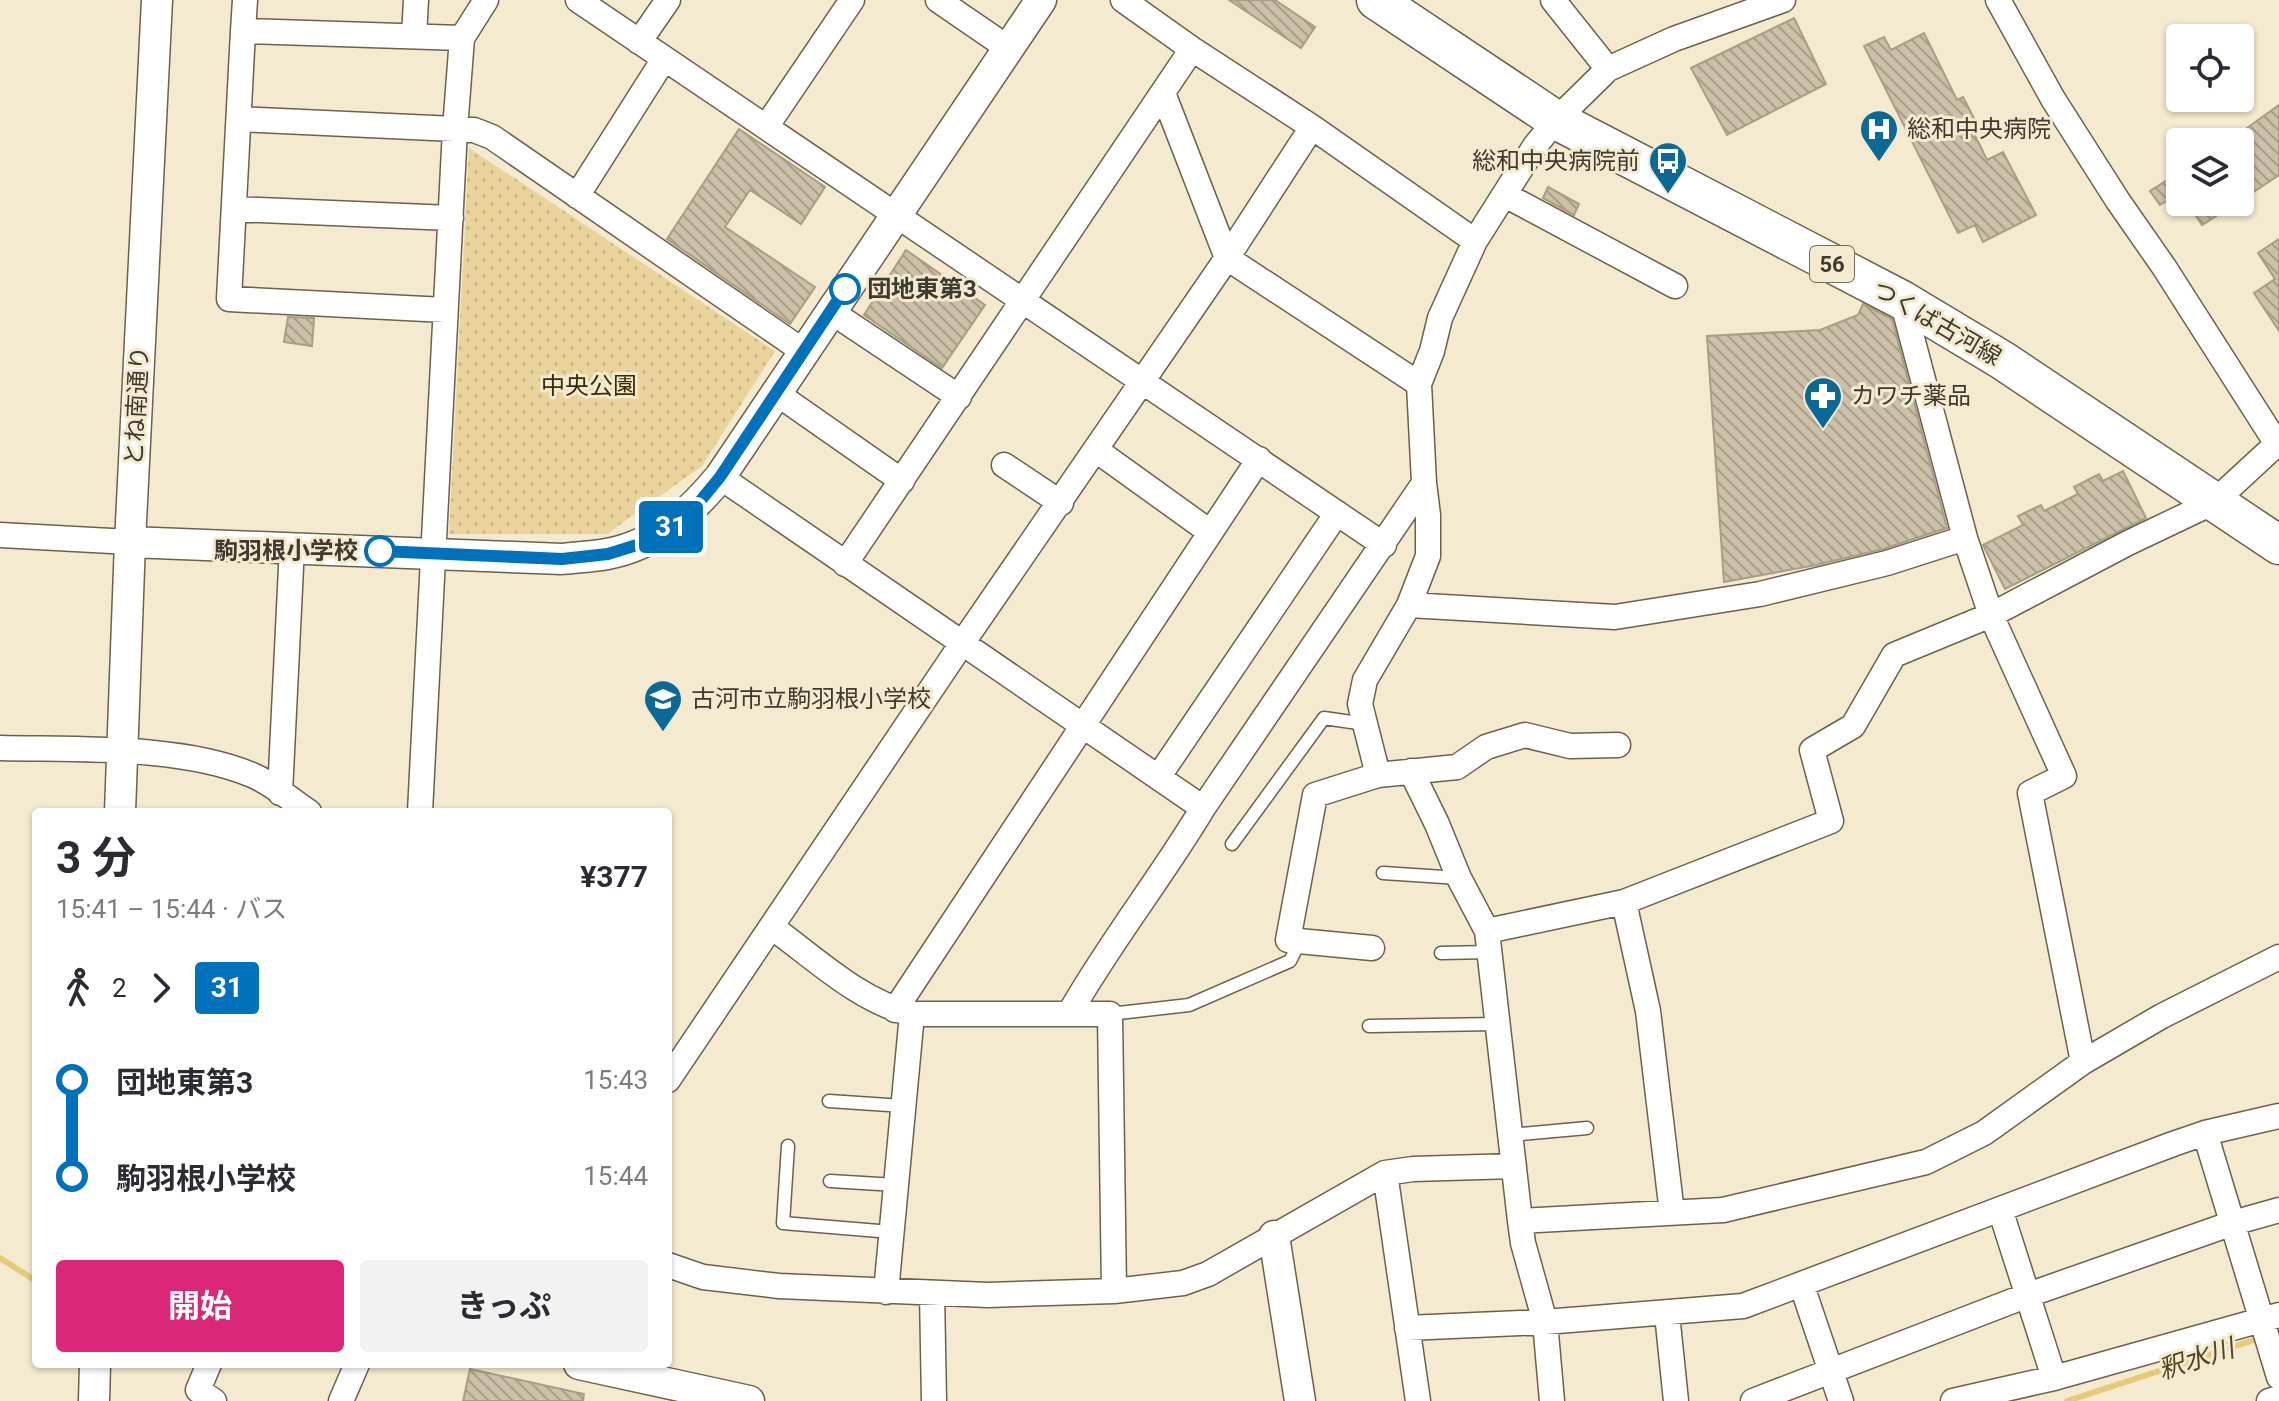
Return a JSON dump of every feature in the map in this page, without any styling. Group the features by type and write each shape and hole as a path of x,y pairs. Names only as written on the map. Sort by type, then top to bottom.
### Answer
{"main road":[{"name":"つくば古河線","path":"1376,0 1556,120 1902,300 2015,368 2279,545"}],"street":[{"name":"とね南通り","path":"120,808 157,0"},
{"path":"245,0 229,299 445,310"},
{"path":"414,36 416,0"},
{"path":"420,808 462,38 486,0"},
{"path":"578,0 1384,545"},
{"path":"639,42 668,0"},
{"path":"766,127 852,0"},
{"path":"938,0 1008,48"},
{"path":"0,535 562,559 608,554 640,544 665,531 692,511 720,477 1041,0"},
{"path":"1123,0 1475,241"},
{"path":"1553,0 1608,69"},
{"path":"1378,775 1360,704 1365,680 1409,605 1428,556 1419,384 1440,318 1475,241 1535,146 1556,120 1608,69 1674,39 1783,0"},
{"path":"1488,942 1624,902 1831,821 1812,750 1853,726 1894,655 1991,615 2214,502 2278,443 2053,99 1998,0"},
{"path":"243,31 462,38"},
{"path":"845,564 1192,49"},
{"path":"577,196 664,59"},
{"path":"1163,93 1227,258 1419,384"},
{"path":"240,119 474,130 492,137 803,351"},
{"path":"672,1066 773,928 961,645 1227,258 1312,127"},
{"path":"1505,195 1675,286"},
{"path":"234,209 451,218"},
{"path":"1902,300 1965,538 1991,615 2064,776 2030,793 2083,1062"},
{"path":"830,311 959,397"},
{"path":"776,393 902,481"},
{"path":"1096,450 1210,532"},
{"path":"886,1292 903,1106 903,1012 1081,725 1259,459"},
{"path":"1004,465 1061,503"},
{"path":"720,477 1203,808"},
{"path":"1069,1014 1093,972 1424,483"},
{"path":"1159,776 1337,513"},
{"path":"1409,605 1615,617 1760,594 1887,563 1965,538"},
{"path":"280,793 292,547"},
{"path":"1372,948 1288,940 1315,795 1378,775 1457,767 1486,747 1525,735 1570,746 1618,745"},
{"path":"0,748 123,752 202,760 256,776 303,808"},
{"path":"1411,771 1488,942 1523,1243 1545,1322 1552,1401"},
{"path":"1624,902 1648,1011 1672,1213"},
{"path":"773,928 870,998 903,1012 1110,1014 1114,1291"},
{"path":"1520,1221 1723,1210 1926,1162 1984,1133 2083,1062 2198,996 2279,957"},
{"path":"1407,1328 1545,1322 1743,1306 2205,1133 2279,1116"},
{"path":"2205,1133 2233,1223 2270,1317 2279,1377"},
{"path":"672,1266 703,1277 779,1286 886,1292 988,1295 1114,1291 1183,1283 1208,1274 1385,1173 1413,1169 1514,1166"},
{"path":"1385,1173 1418,1401"},
{"path":"2000,1209 2054,1378"},
{"path":"1753,1401 2028,1295 2233,1223 2279,1210"},
{"path":"1274,1236 1300,1401"},
{"path":"1802,1286 1841,1401"},
{"path":"932,1293 934,1401"},
{"path":"1667,1314 1676,1401"},
{"path":"1953,1401 2054,1378 2270,1317"},
{"path":"94,1401 95,1368"},
{"path":"207,1368 198,1390 214,1401"},
{"path":"341,1401 355,1368"},
{"path":"593,1368 688,1395 749,1401"},
{"path":"2269,1401 2279,1398"}],"lane":[{"path":"1232,844 1324,718 1365,724"},
{"path":"1383,873 1459,878"},
{"path":"1110,1014 1189,1005 1290,961 1300,941"},
{"path":"1441,953 1488,942"},
{"path":"1369,1026 1498,1024"},
{"path":"829,1101 903,1106"},
{"path":"1511,1135 1587,1128"},
{"path":"788,1146 783,1223 891,1232"},
{"path":"830,1181 896,1185"}],"green space":[{"name":"中央公園","path":"469,148 775,351 702,466 607,534 449,534"}],"building":[{"path":"1229,0 1275,0 1315,27 1301,48"},
{"path":"1794,18 1826,84 1727,135 1691,68"},
{"path":"1924,33 1957,100 1963,97 1978,126 1972,129 1987,160 2003,152 2036,215 1983,242 1975,225 1958,233 1864,46 1884,37 1891,50"},
{"path":"2279,105 2279,175 2254,192 2254,128 2247,128"},
{"path":"739,129 825,187 801,224 750,190 725,227 815,287 790,324 667,239"},
{"path":"2166,181 2166,201 2160,205 2150,191"},
{"path":"1548,187 1579,204 1574,215 1543,198"},
{"path":"2196,216 2216,216 2202,225"},
{"path":"2279,239 2279,331 2254,293 2275,279 2258,253"},
{"path":"906,250 985,305 942,368 864,315"},
{"name":"カワチ薬品","path":"1863,304 1892,319 1947,528 1883,549 1724,582 1707,336 1820,330 1858,315"},
{"path":"288,317 314,318 312,346 284,342"},
{"path":"2123,471 2146,518 2005,589 1983,545 2023,525 2018,516 2041,505 2044,511 2078,494 2074,487 2099,474 2103,481"},
{"path":"470,1369 584,1394 583,1401 463,1401"}],"waterway":[{"name":"釈水川","path":"0,1258 32,1278"},
{"name":"釈水川","path":"2067,1401 2260,1338"}],"bus line":[{"name":"31","path":"380,551 562,559 608,554 640,544 665,531 692,511 720,477 845,289"}],"place":[{"name":"総和中央病院","path":"1879,163"},
{"name":"総和中央病院前","path":"1668,195"},
{"name":"団地東第3","path":"845,289"},
{"name":"カワチ薬品","path":"1823,430"},
{"name":"駒羽根小学校","path":"380,551"},
{"name":"古河市立駒羽根小学校","path":"663,733"}]}
